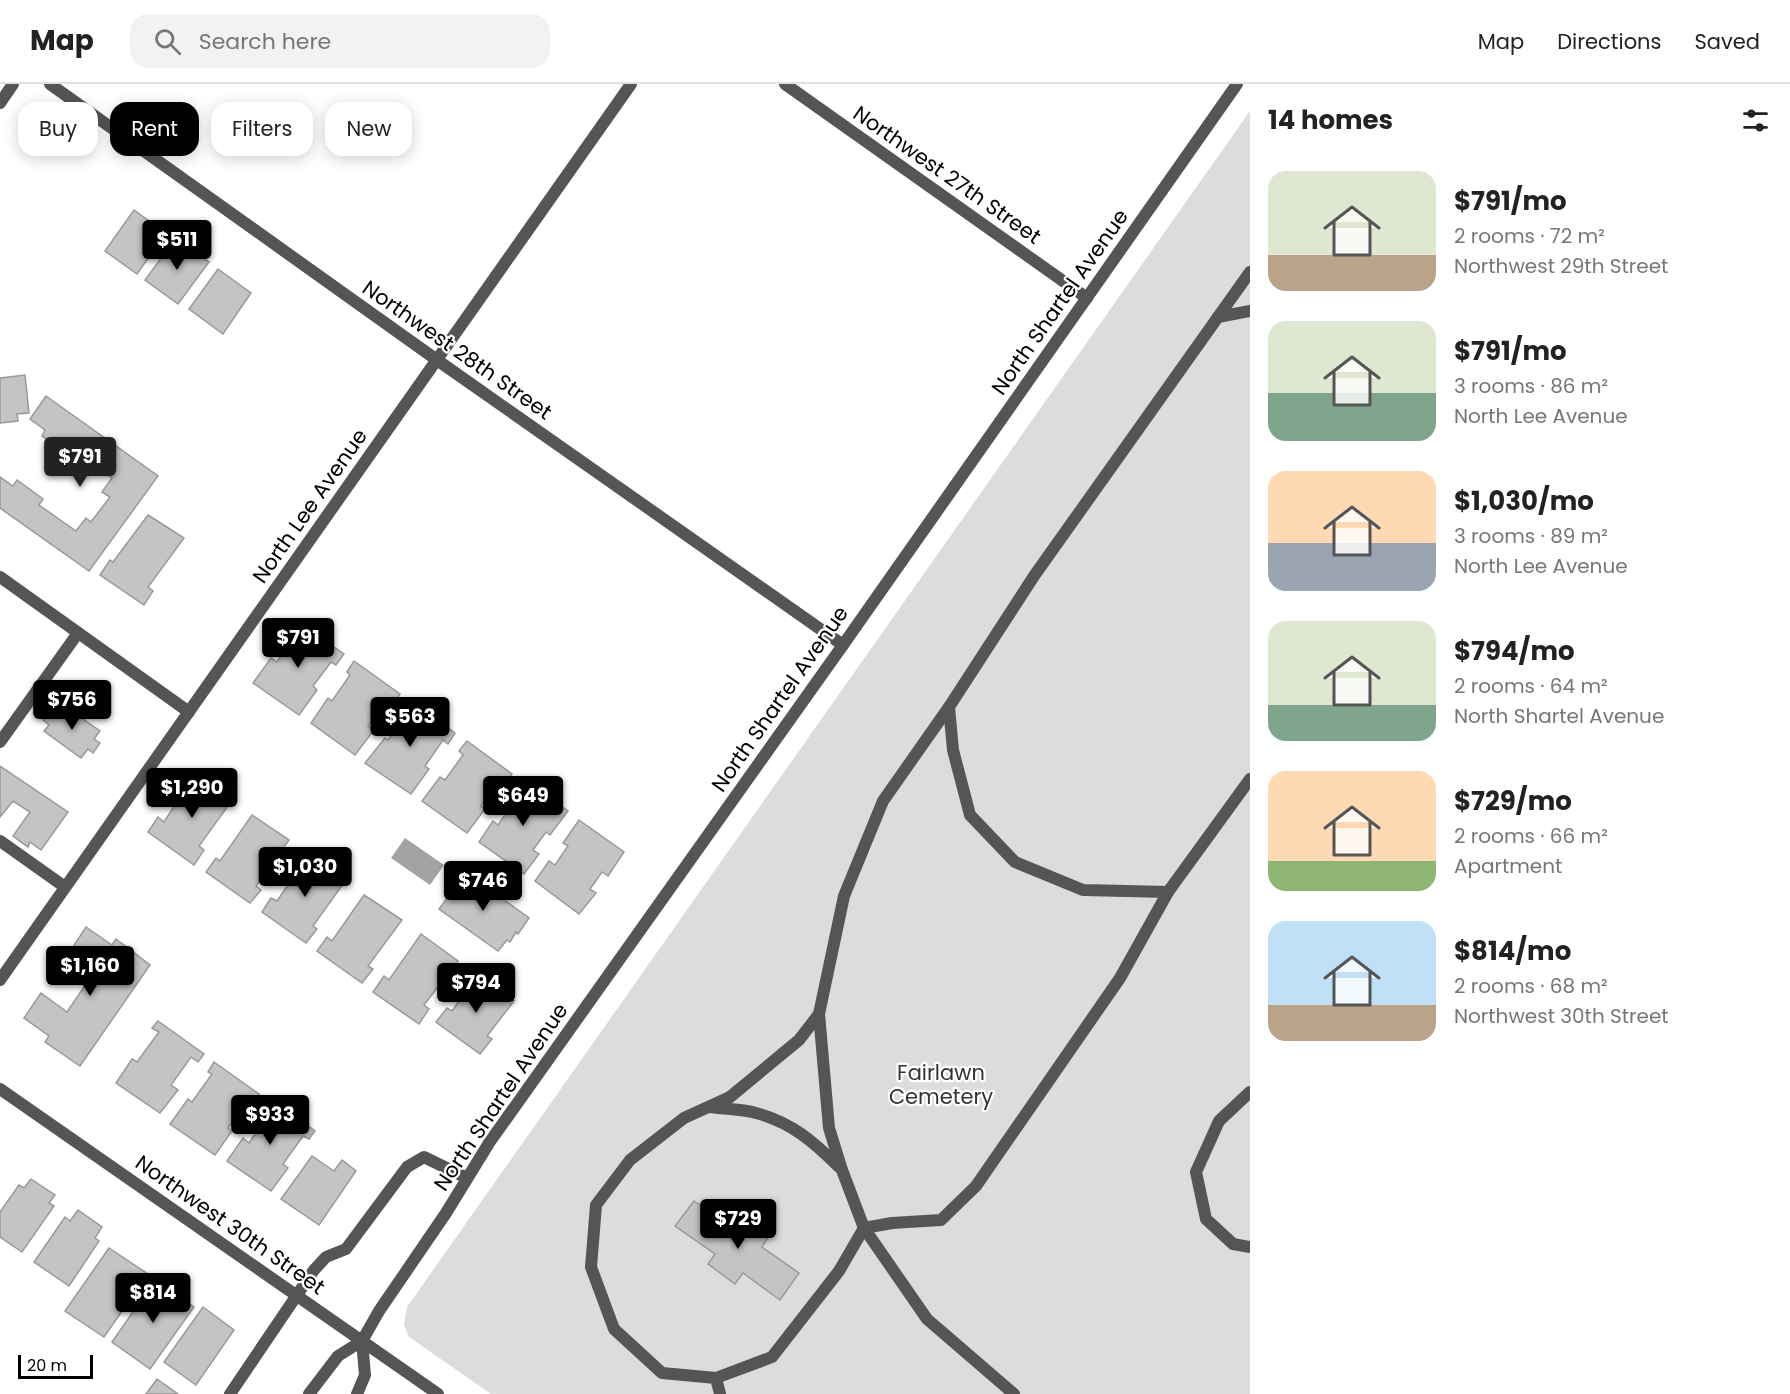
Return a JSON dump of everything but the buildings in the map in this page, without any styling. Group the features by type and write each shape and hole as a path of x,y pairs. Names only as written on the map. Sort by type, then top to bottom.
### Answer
{"street":[{"path":"0,103 14,84"},
{"name":"Northwest 28th Street","path":"50,84 436,360 843,645"},
{"name":"North Lee Avenue","path":"0,980 631,84"},
{"name":"Northwest 27th Street","path":"785,84 1087,298"},
{"name":"North Shartel Avenue","path":"309,1394 338,1356 362,1341 379,1311 446,1213 503,1123 843,645 1237,84"},
{"path":"1014,1394 927,1320 864,1228 829,1128 819,1014 844,896 883,801 949,707 1034,576 1250,272"},
{"path":"1218,317 1250,311"},
{"path":"0,577 189,712"},
{"path":"0,742 78,633"},
{"path":"949,707 953,750 970,815 1015,862 1083,890 1168,892"},
{"path":"819,1014 799,1041 730,1097 684,1118 630,1160 596,1205 591,1266 614,1329 662,1373 716,1378 772,1357 839,1271 864,1228 892,1223 941,1220 976,1186 1120,978 1168,892 1250,779"},
{"path":"0,841 65,887"},
{"name":"Northwest 30th Street","path":"0,1089 438,1394"},
{"path":"1250,1092 1219,1121 1196,1172 1206,1219 1233,1244 1250,1247"},
{"path":"708,1107 755,1113 791,1126 815,1142 842,1170"},
{"path":"230,1394 314,1270 326,1257 346,1249 407,1167 424,1157 467,1178"},
{"path":"357,1394 365,1375 362,1341"},
{"path":"716,1378 720,1394"}],"green space":[{"name":"Fairlawn Cemetery","path":"1250,111 1250,1394 491,1394 409,1337 404,1325 407,1307"}],"shaded area":[{"path":"405,838 444,865 430,885 391,858"}]}
